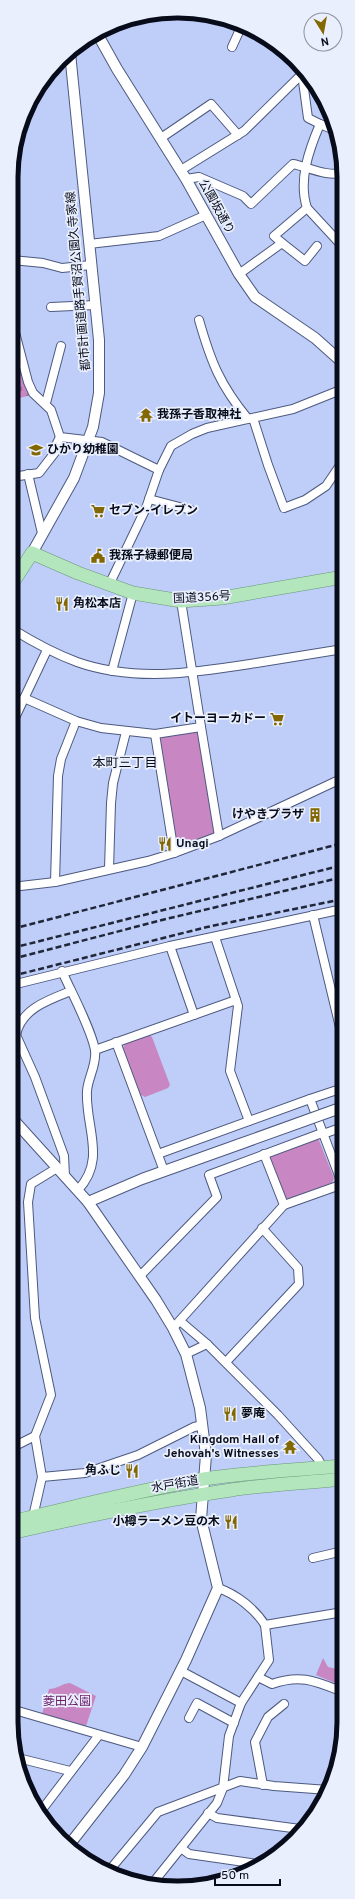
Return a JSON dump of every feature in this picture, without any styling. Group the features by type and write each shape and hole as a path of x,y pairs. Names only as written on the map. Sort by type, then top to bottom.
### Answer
{"highway":[{"name":"国道356号","path":"32,553 109,585 133,593 181,601 222,598 337,579"},
{"path":"18,575 32,553"},
{"name":"水戸街道","path":"18,1520 128,1493 204,1479 337,1467"},
{"name":"水戸街道","path":"18,1531 133,1506 233,1490 337,1480"}],"street":[{"path":"232,47 240,30"},
{"name":"公園坂通り","path":"100,38 117,69 184,175 239,274 256,298 315,338 337,357"},
{"name":"都市計画道路手賀沼公園久寺家線","path":"32,553 74,478 89,441 96,414 100,376 96,304 71,59"},
{"path":"184,175 244,131 299,75"},
{"path":"303,79 308,118 330,128"},
{"path":"161,138 210,104 238,135"},
{"path":"320,124 305,167 303,185 304,200 307,208 337,240"},
{"path":"184,175 199,178 243,196 251,204 293,164 337,174"},
{"path":"307,208 274,236 306,261 317,246"},
{"path":"89,244 159,236 206,216"},
{"path":"239,274 282,243"},
{"path":"18,261 43,263 62,268 91,264"},
{"path":"52,307 96,304"},
{"path":"199,320 216,374 232,399 250,419 284,508 304,500 326,486 337,470"},
{"path":"46,404 61,346"},
{"path":"18,351 33,393 51,410 60,437 54,455 39,473 18,476"},
{"path":"109,585 149,499 159,470 171,446 180,439 207,428 308,404 337,392"},
{"path":"60,437 102,442 159,470"},
{"path":"28,474 42,533"},
{"path":"149,499 191,510"},
{"path":"112,671 133,593"},
{"path":"181,601 219,836"},
{"path":"18,633 47,650 78,662 112,671 137,674 193,673 337,650"},
{"path":"18,711 47,650"},
{"path":"24,698 76,721 101,728 126,732 155,734 201,727"},
{"path":"55,882 58,776 61,760 76,721"},
{"path":"109,869 113,783 126,732"},
{"path":"155,734 174,853"},
{"path":"18,887 55,882 148,861 174,853 219,836 337,781"},
{"path":"18,983 62,971 170,946 337,910"},
{"path":"313,915 337,1015"},
{"path":"215,936 238,1006 230,1071 249,1121"},
{"path":"170,946 194,1015"},
{"path":"62,971 95,1050 95,1061 87,1090 93,1135 93,1156 88,1180 78,1190"},
{"path":"18,1025 27,1014 44,1002 71,991"},
{"path":"95,1050 236,1000"},
{"path":"18,1042 35,1076 64,1156 65,1176"},
{"path":"116,1042 164,1171"},
{"path":"158,1154 337,1090"},
{"path":"310,1099 322,1134 337,1170"},
{"path":"88,1202 164,1171 337,1109"},
{"path":"18,1125 88,1202 176,1324 194,1381 203,1425 206,1455 201,1519 218,1588 181,1671 142,1747 124,1775 73,1841"},
{"path":"140,1276 217,1197 209,1175 337,1129"},
{"path":"264,1154 284,1205"},
{"path":"33,1517 42,1477 35,1436 51,1395 35,1318 28,1202 30,1184 57,1168"},
{"path":"176,1324 284,1205 337,1186"},
{"path":"226,1362 299,1284 298,1268 262,1228"},
{"path":"176,1324 207,1344 226,1362 278,1415 318,1459 323,1468"},
{"path":"186,1354 207,1344"},
{"path":"42,1477 85,1472 108,1465 138,1455 194,1427 203,1425"},
{"path":"18,1444 35,1436"},
{"path":"313,1558 337,1552"},
{"path":"155,1880 217,1803 223,1788 228,1742 241,1703 269,1660 265,1625 260,1617 240,1600 218,1588"},
{"path":"265,1625 337,1613"},
{"path":"181,1671 241,1703"},
{"path":"258,1677 272,1684 286,1679 312,1680 337,1690"},
{"path":"189,1715 197,1703 234,1723"},
{"path":"263,1785 255,1742 268,1717 284,1704"},
{"path":"18,1711 142,1747"},
{"path":"42,1806 99,1735"},
{"path":"22,1759 70,1772"},
{"path":"112,1867 158,1812 240,1781 263,1785 322,1790"},
{"path":"208,1813 216,1818 295,1829"},
{"path":"181,1848 189,1854 251,1863"}],"green space":[{"path":"21,369 31,395 18,398 18,370"},
{"path":"196,731 198,733 215,833 212,837 180,849 176,845 160,740 163,736"},
{"path":"149,1035 152,1037 170,1085 168,1088 145,1097 139,1094 123,1047 126,1043"},
{"path":"318,1138 334,1178 332,1183 288,1199 283,1196 269,1155"},
{"path":"323,1658 328,1667 337,1669 335,1683 316,1675"},
{"name":"菱田公園","path":"70,1683 96,1696 86,1726 42,1714 49,1689"}],"railway":[{"path":"18,927 337,845"},
{"path":"18,946 337,867"},
{"path":"18,957 166,919 337,878"},
{"path":"18,974 207,927 337,900"}],"place":[{"name":"我孫子香取神社","path":"146,415"},
{"name":"ひかり幼稚園","path":"36,450"},
{"name":"セブン-イレブン","path":"98,511"},
{"name":"我孫子緑郵便局","path":"98,556"},
{"name":"角松本店","path":"62,604"},
{"name":"イトーヨーカドー","path":"277,719"},
{"name":"けやきプラザ","path":"315,815"},
{"name":"Unagi","path":"165,844"},
{"name":"夢庵","path":"230,1414"},
{"name":"Kingdom Hall of Jehovah's Witnesses","path":"290,1447"},
{"name":"角ふじ","path":"132,1471"},
{"name":"小樽ラーメン豆の木","path":"231,1522"}],"district":[{"name":"本町三丁目","path":"125,764"}]}
